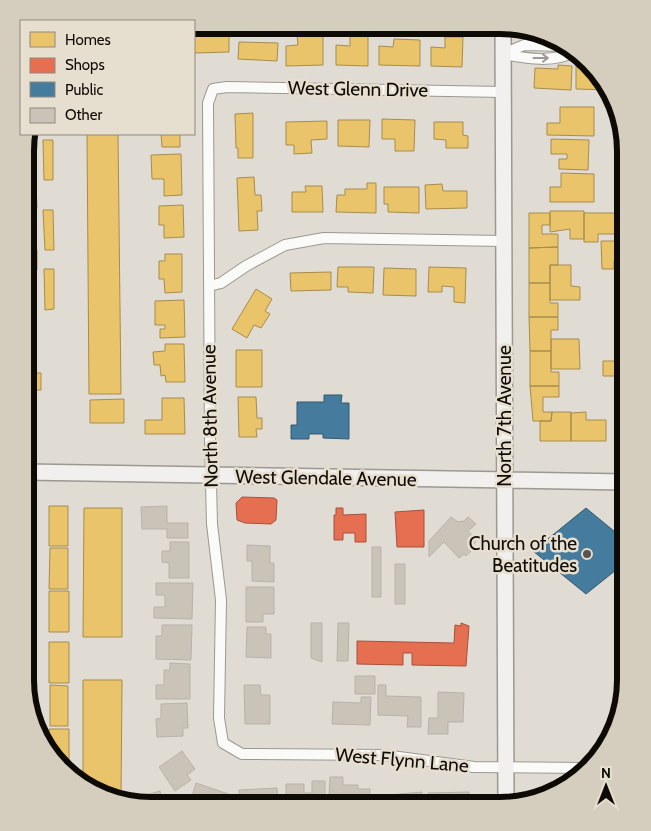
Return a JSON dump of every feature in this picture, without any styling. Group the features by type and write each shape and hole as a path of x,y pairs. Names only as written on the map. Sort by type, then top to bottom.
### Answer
{"main road":[{"name":"North 7th Avenue","path":"502,34 506,797"},
{"name":"West Glendale Avenue","path":"34,472 617,482"}],"street":[{"path":"503,54 524,45 551,46"},
{"path":"503,54 525,58 563,58 568,55"},
{"name":"West Glenn Drive","path":"213,89 227,87 503,92"},
{"name":"North 8th Avenue","path":"213,89 208,103 211,476 212,524 221,600 219,718 223,744"},
{"path":"209,286 221,283 246,266 285,245 324,238 503,241"},
{"name":"West Flynn Lane","path":"223,744 242,754 384,755 474,767 578,768"}],"building: Homes":[{"path":"229,35 229,52 195,53 195,36"},
{"path":"350,35 368,35 368,66 336,65 336,45 350,46"},
{"path":"297,36 323,36 323,65 286,66 286,46 298,45"},
{"path":"445,37 463,37 462,67 431,66 431,47 445,48"},
{"path":"394,39 420,40 420,66 379,65 379,46 393,47"},
{"path":"239,42 278,43 277,61 238,59"},
{"path":"576,64 583,68 600,90 576,89"},
{"path":"558,65 572,66 571,90 534,88 535,68 558,69"},
{"path":"560,107 594,107 594,136 547,135 547,123 560,123"},
{"path":"253,113 253,158 238,158 235,114"},
{"path":"382,119 415,120 414,151 395,151 395,139 382,139"},
{"path":"338,120 370,120 369,147 338,146"},
{"path":"327,121 327,139 311,140 312,153 294,154 294,145 286,145 286,122"},
{"path":"434,122 463,122 463,135 468,136 468,148 446,148 446,140 434,139"},
{"path":"87,135 118,135 121,394 89,394"},
{"path":"161,135 180,135 180,147 162,147"},
{"path":"616,135 617,165 616,165"},
{"path":"551,139 589,140 588,170 559,169 559,159 567,159 567,154 551,154"},
{"path":"43,140 53,140 53,180 44,180"},
{"path":"181,154 182,195 164,196 164,179 152,179 151,155"},
{"path":"561,173 594,174 594,202 550,202 550,187 561,187"},
{"path":"254,177 255,195 261,195 262,211 257,211 258,230 239,231 237,178"},
{"path":"367,183 376,183 376,213 336,212 337,195 345,195 345,189 367,189"},
{"path":"442,184 443,191 467,191 467,208 426,209 425,185"},
{"path":"305,186 322,186 323,212 292,212 292,192 306,192"},
{"path":"34,187 36,187 37,208 34,208"},
{"path":"384,187 419,187 419,213 388,212 388,204 384,204"},
{"path":"183,205 184,237 164,238 164,225 159,225 159,206"},
{"path":"43,210 53,210 54,250 45,250"},
{"path":"550,211 584,211 584,239 570,239 570,229 550,232"},
{"path":"529,213 550,213 550,225 542,225 542,234 558,234 558,247 529,248"},
{"path":"584,213 617,213 617,234 598,234 598,242 584,242"},
{"path":"601,241 617,241 617,261 614,261 614,269 602,269"},
{"path":"558,247 558,265 550,265 550,283 529,283 529,248"},
{"path":"34,250 37,250 37,270 34,270"},
{"path":"165,254 182,254 182,292 165,293 164,279 159,279 159,261 165,261"},
{"path":"550,265 571,265 571,286 580,287 580,300 550,300"},
{"path":"338,267 374,267 373,293 348,292 348,287 337,287"},
{"path":"429,267 466,268 465,303 454,302 454,287 442,286 442,292 428,292"},
{"path":"384,268 416,269 416,296 383,295"},
{"path":"44,269 54,269 54,309 45,310"},
{"path":"331,272 331,290 291,291 290,273"},
{"path":"529,283 550,283 550,303 558,303 558,317 529,317"},
{"path":"256,289 272,299 265,311 270,314 261,328 254,325 247,338 232,329"},
{"path":"184,300 185,337 160,338 160,329 165,329 165,325 155,325 155,301"},
{"path":"529,317 558,317 558,330 551,330 551,351 530,351"},
{"path":"551,339 579,339 580,369 551,369"},
{"path":"165,344 184,344 185,382 166,382 165,375 161,376 160,365 154,365 153,352 165,351"},
{"path":"236,350 262,350 262,387 236,387"},
{"path":"530,351 551,351 551,372 559,372 559,386 530,386"},
{"path":"603,361 617,361 617,376 603,376"},
{"path":"34,373 41,373 41,390 34,390"},
{"path":"530,386 559,386 559,397 543,397 543,412 552,412 551,421 533,421"},
{"path":"238,397 256,397 257,418 262,418 262,429 256,429 257,437 239,437"},
{"path":"162,398 184,398 185,434 145,434 145,420 162,420"},
{"path":"124,399 124,423 90,423 90,400"},
{"path":"552,412 571,412 571,441 540,441 540,421 551,421"},
{"path":"586,412 586,420 606,420 606,441 571,441 571,413"},
{"path":"34,505 36,505 36,546 34,546"},
{"path":"49,506 68,506 68,546 49,546"},
{"path":"84,508 122,508 122,637 83,637"},
{"path":"34,548 35,548 36,589 34,589"},
{"path":"50,548 68,548 68,589 49,589"},
{"path":"34,591 36,591 36,632 34,632"},
{"path":"49,591 69,591 69,632 49,632"},
{"path":"34,642 36,642 36,683 34,681"},
{"path":"49,642 69,642 69,683 49,683"},
{"path":"83,680 122,680 121,793 99,785 83,776"},
{"path":"34,685 36,685 36,701 35,696"},
{"path":"50,685 68,686 68,726 50,726"},
{"path":"49,729 69,729 69,763 53,745 49,739"}],"building: Shops":[{"path":"242,497 274,498 277,500 276,520 271,524 245,523 237,520 236,503"},
{"path":"336,508 343,508 343,515 366,514 366,542 355,542 355,533 343,533 343,540 334,540 334,515 336,515"},
{"path":"424,510 424,547 397,547 395,512"},
{"path":"461,623 469,626 466,666 412,665 412,653 403,653 403,665 357,664 357,641 454,643 455,625 461,626"}],"building: Public":[{"path":"324,395 342,395 341,403 349,403 349,439 323,438 323,434 309,434 309,439 291,439 291,425 297,425 297,402 324,402"},
{"path":"586,508 617,534 617,569 586,594 533,551"}],"building: Other":[{"path":"167,506 167,523 188,523 188,538 167,538 167,529 142,529 141,507"},
{"path":"451,517 458,522 464,521 468,517 476,524 468,531 475,538 473,540 476,542 472,546 474,548 466,556 464,554 459,558 444,542 429,557 429,541"},
{"path":"170,542 189,542 189,578 169,578 169,563 162,562 162,551 170,551"},
{"path":"247,545 270,546 270,563 274,563 274,582 252,581 252,561 247,561"},
{"path":"372,547 381,547 381,597 372,597"},
{"path":"395,564 405,564 405,604 395,604"},
{"path":"156,583 193,583 192,619 154,618 154,607 165,607 165,595 156,595"},
{"path":"246,587 274,587 274,614 263,614 263,622 246,622"},
{"path":"311,623 322,623 322,662 311,658"},
{"path":"338,623 349,623 348,661 337,661"},
{"path":"162,625 192,625 191,660 156,659 156,636 162,636"},
{"path":"247,627 266,627 266,634 271,634 271,658 246,657"},
{"path":"170,663 190,664 190,699 156,699 156,685 164,685 164,670 170,670"},
{"path":"355,676 375,676 375,694 355,694"},
{"path":"244,685 260,685 261,695 270,695 270,724 245,724"},
{"path":"378,685 386,685 386,696 421,697 421,727 407,727 408,716 378,715"},
{"path":"438,692 464,693 463,722 448,722 448,734 428,734 429,718 438,718"},
{"path":"361,697 371,697 370,725 332,724 333,702 361,703"},
{"path":"187,703 188,728 183,728 183,736 157,737 156,719 161,718 161,704"},
{"path":"182,751 195,769 187,775 191,780 175,791 159,767"},
{"path":"330,777 343,777 343,785 358,785 358,789 370,789 370,797 329,796"},
{"path":"312,781 325,781 325,797 286,797 286,784 304,784 304,793 312,793"},
{"path":"196,783 234,796 234,797 192,797"},
{"path":"277,788 278,797 239,797 239,790"},
{"path":"160,791 162,797 148,797 147,795"},
{"path":"422,792 422,797 378,796"},
{"path":"469,792 469,797 428,797 428,793"}],"place":[{"name":"Church of the Beatitudes","path":"587,554"}]}
